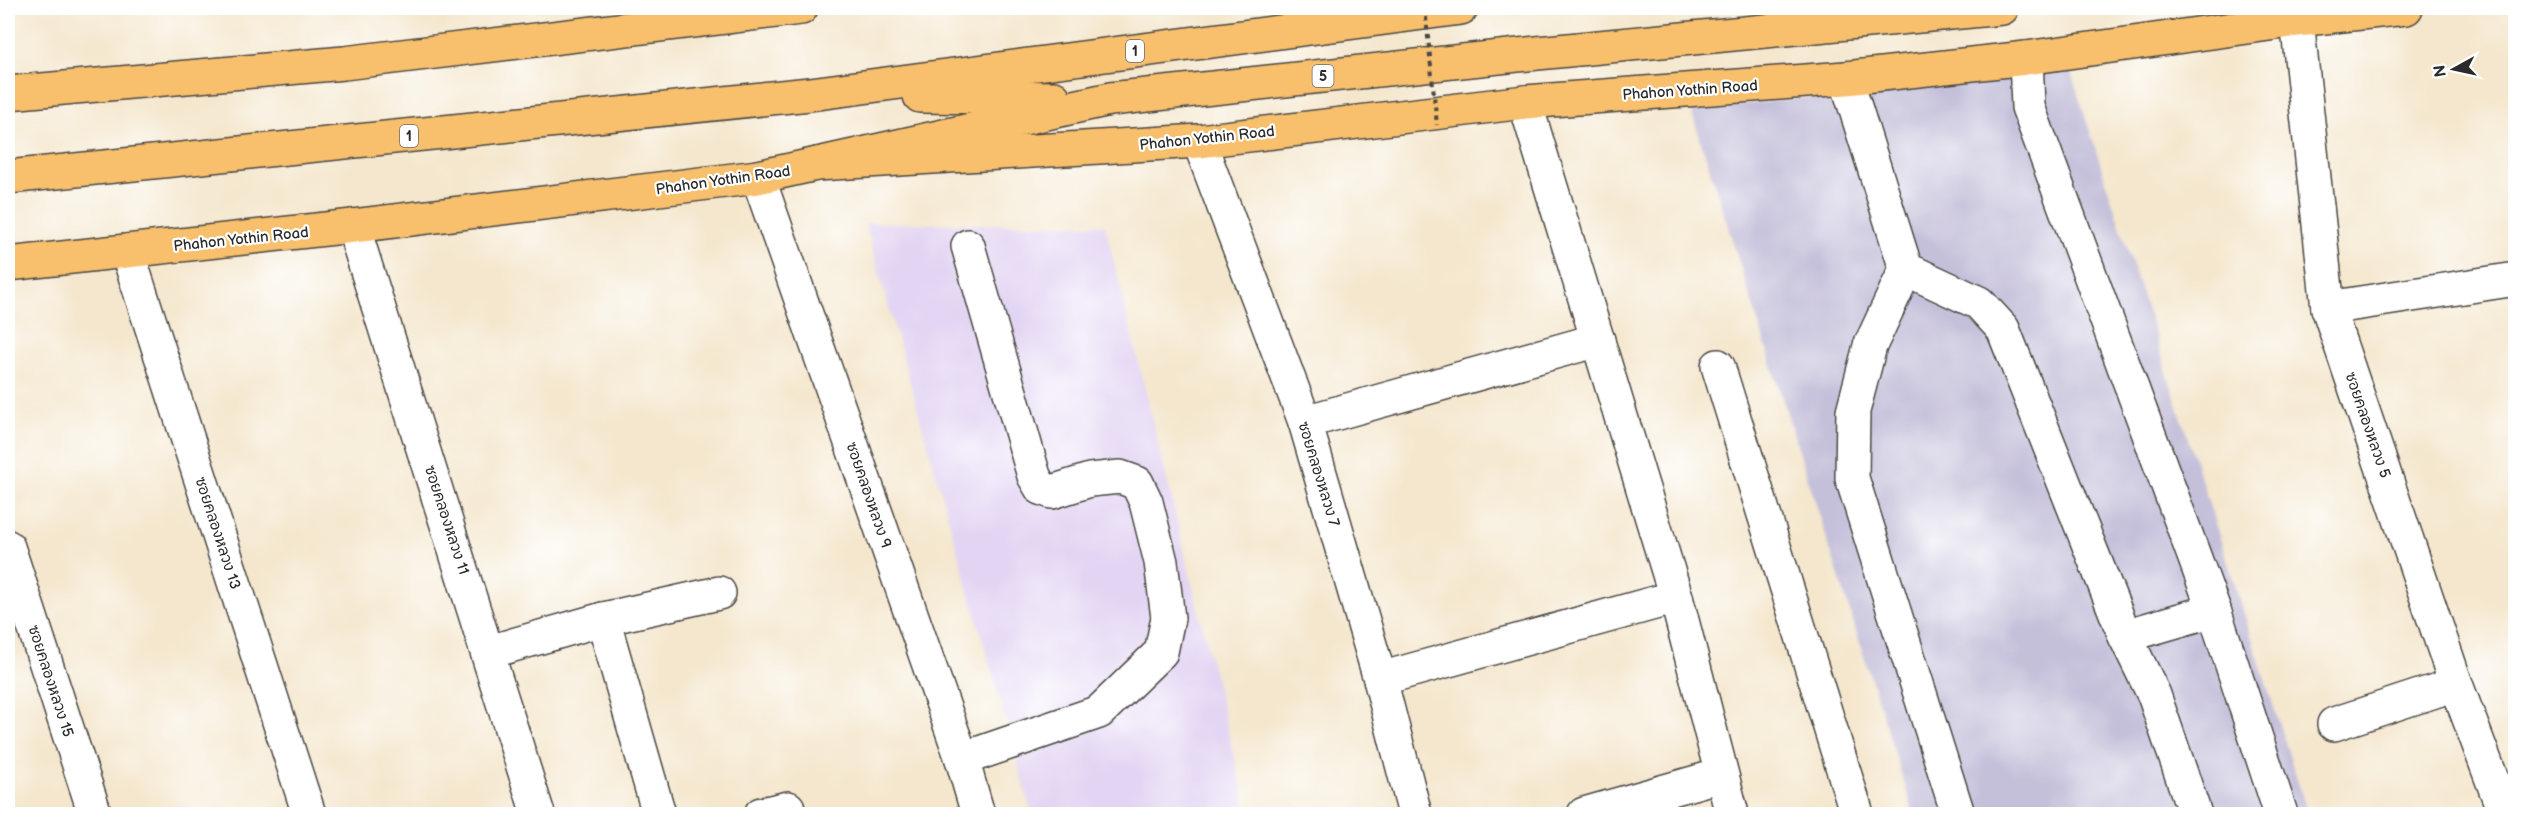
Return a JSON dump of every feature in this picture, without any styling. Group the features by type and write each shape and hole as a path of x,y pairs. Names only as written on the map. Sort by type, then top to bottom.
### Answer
{"main road":[{"path":"8,93 344,63 801,8"},
{"name":"1","path":"8,177 810,94 1461,8"},
{"name":"5","path":"818,164 1110,99 1537,53 2002,8"},
{"name":"Phahon Yothin Road","path":"8,264 353,226 758,177 818,164 1199,141 1525,102 1846,78 2026,58 2297,20 2406,8"},
{"name":"5","path":"810,94 1110,99"}],"street":[{"name":"ซอยคลองหลวง 5","path":"2297,20 2328,308 2456,684 2507,802"},
{"path":"2026,58 2028,107 2214,610 2281,814"},
{"path":"1846,78 1906,269 1870,346 1853,411 1852,477 1958,814"},
{"path":"1525,102 1676,597 1732,814"},
{"name":"ซอยคลองหลวง 7","path":"1199,141 1305,422 1380,679 1415,814"},
{"name":"ซอยคลองหลวง 9","path":"758,177 962,759 978,814"},
{"name":"ซอยคลองหลวง 11","path":"353,226 489,652 538,814"},
{"path":"962,759 1099,712 1161,652 1168,618 1161,562 1146,502 1137,483 1120,477 1090,480 1052,492 1041,488 1034,476 968,246"},
{"name":"ซอยคลองหลวง 13","path":"127,251 309,814"},
{"path":"1906,269 1979,303 2003,329 2125,636 2154,695 2194,814"},
{"path":"2328,308 2516,279"},
{"path":"1305,422 1598,340"},
{"path":"1718,366 1857,814"},
{"name":"ซอยคลองหลวง 15","path":"8,547 95,814"},
{"path":"489,652 603,619 719,593"},
{"path":"1380,679 1676,597"},
{"path":"2125,636 2214,610"},
{"path":"603,619 659,814"},
{"path":"2334,724 2456,684"},
{"path":"1584,814 1721,775"}],"path":[{"path":"1425,8 1437,125"}],"shaded area":[{"path":"2070,69 2308,814 1914,814 1691,110"},
{"path":"865,223 1105,225 1248,814 1032,814"}]}
